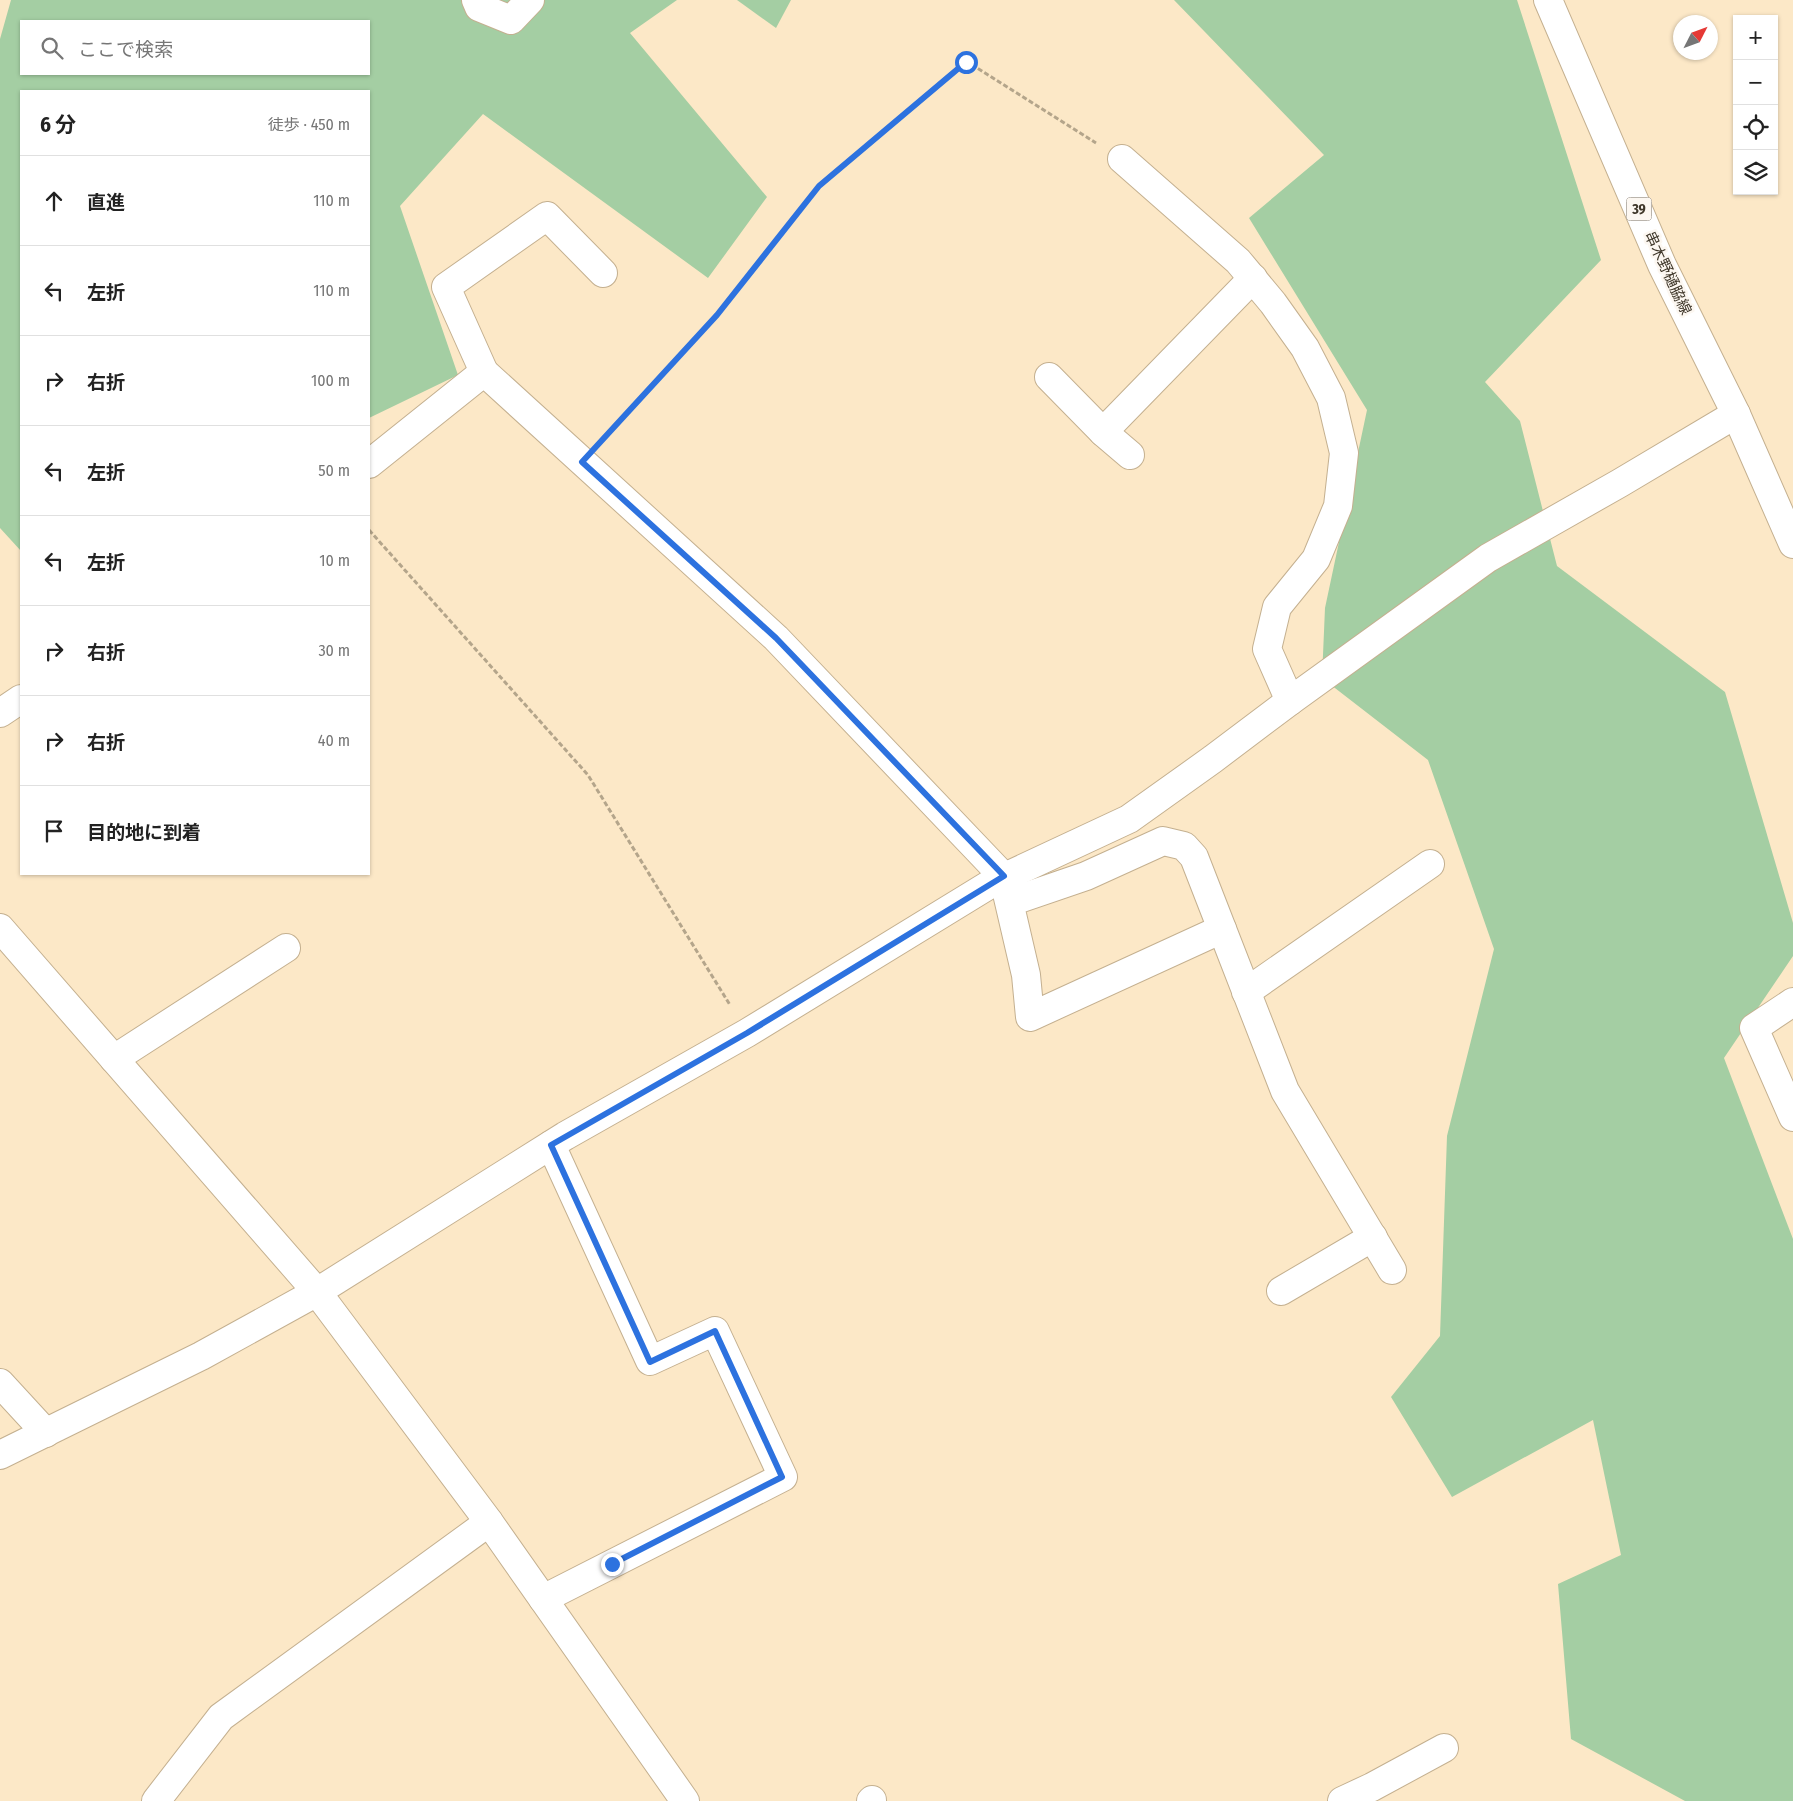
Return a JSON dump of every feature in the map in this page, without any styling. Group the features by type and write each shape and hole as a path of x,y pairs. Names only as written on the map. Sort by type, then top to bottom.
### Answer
{"street":[{"path":"476,0 479,7 511,20 530,0"},
{"name":"串木野樋脇線","path":"1548,0 1662,265 1736,414 1793,544"},
{"path":"1122,159 1238,261 1253,278 1273,302 1305,348 1331,398 1344,453 1338,506 1316,559 1277,607 1266,649 1290,700"},
{"path":"603,273 548,216 446,287 484,372 776,638 1006,889 1026,975 1030,1017 1222,929"},
{"path":"1103,432 1253,278"},
{"path":"370,463 484,372"},
{"path":"1049,377 1103,432 1130,455"},
{"path":"0,1455 202,1356 317,1292 551,1145 1129,819 1213,759 1290,700 1488,558 1620,484 1736,414"},
{"path":"0,713 20,700"},
{"path":"1006,889 1086,876 1163,841 1184,846 1194,857 1285,1091 1392,1270"},
{"path":"1246,992 1430,864"},
{"path":"0,928 317,1292 489,1522 684,1801"},
{"path":"114,1059 286,948"},
{"path":"1793,1002 1754,1028 1793,1117"},
{"path":"543,1599 782,1477 715,1331 650,1362 551,1145"},
{"path":"1282,1291 1372,1237"},
{"path":"0,1383 46,1433"},
{"path":"156,1801 221,1717 489,1522"},
{"path":"1342,1801 1444,1748"}],"path":[{"path":"582,462 717,315 819,186 966,62 1122,159"},
{"path":"370,531 588,776 747,1033"}],"green space":[{"path":"11,0 677,0 630,33 767,197 708,278 483,114 400,206 458,375 370,418 370,90 20,90 20,550 0,528 0,39"},
{"path":"737,0 791,0 776,28"},
{"path":"1174,0 1517,0 1601,260 1485,382 1520,421 1557,566 1725,692 1793,923 1793,956 1724,1058 1793,1239 1793,1801 1685,1801 1571,1739 1558,1584 1621,1555 1593,1420 1452,1497 1391,1397 1440,1336 1447,1136 1494,949 1428,760 1322,678 1325,608 1367,410 1249,218 1324,155"}],"route":[{"path":"612,1564 782,1477 715,1331 650,1362 551,1145 747,1033 1004,876 776,638 582,462 717,315 819,186 966,62"}]}
